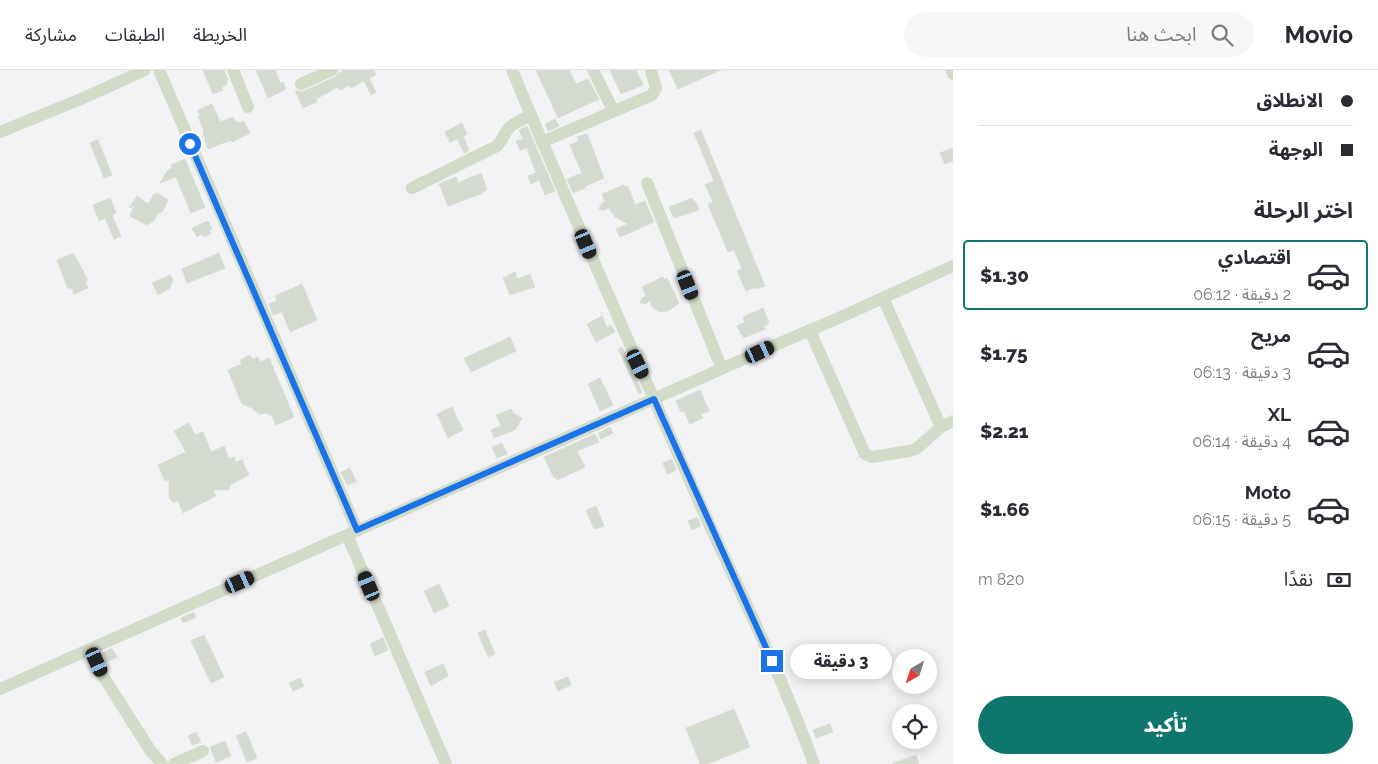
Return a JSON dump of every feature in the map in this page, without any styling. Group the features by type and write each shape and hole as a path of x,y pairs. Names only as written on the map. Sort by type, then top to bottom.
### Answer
{"street":[{"path":"0,132 81,99 145,70"},
{"path":"158,70 352,533 446,764"},
{"path":"233,70 248,106"},
{"path":"301,84 332,70"},
{"path":"512,70 618,321 702,508 752,613 800,724 814,764"},
{"path":"593,70 613,110"},
{"path":"542,142 655,93 656,88 651,70"},
{"path":"951,70 953,74"},
{"path":"412,188 497,146 503,140 506,131 513,124 531,115"},
{"path":"647,183 722,369"},
{"path":"0,689 953,266"},
{"path":"810,331 866,454 872,457 916,449 947,424 883,298"},
{"path":"91,649 103,676 150,750 162,764"},
{"path":"174,764 203,751"}],"building":[{"path":"203,70 224,70 228,80 226,81 227,84 222,87 223,90 213,94"},
{"path":"256,70 275,70 280,83 283,82 286,89 268,98"},
{"path":"345,70 374,70 376,75 369,78 376,92 371,95 364,81 351,88 350,85 340,90 338,87 316,99 317,102 303,108 295,90 304,91 335,77"},
{"path":"536,70 569,70 576,84 588,79 599,99 558,118"},
{"path":"610,70 636,70 643,85 621,94"},
{"path":"669,70 721,70 678,89"},
{"path":"212,104 220,122 233,117 235,122 244,121 250,133 232,142 231,140 208,149 198,110"},
{"path":"555,119 559,126 548,131 545,124"},
{"path":"462,123 467,134 463,136 469,150 464,153 457,139 450,142 445,132"},
{"path":"527,126 555,191 545,195 539,180 531,184 528,176 536,173 527,148 520,150 516,141 523,139 519,130"},
{"path":"701,130 765,286 756,289 755,287 746,291 737,271 742,269 734,250 728,252 708,204 713,202 705,184 714,181 694,133"},
{"path":"587,134 604,178 573,193 567,179 582,173 570,145 579,141 577,137"},
{"path":"98,140 112,175 104,178 90,143"},
{"path":"953,148 953,161 945,164 940,153"},
{"path":"185,159 205,207 191,213 176,177 160,183 168,170 172,168 171,165"},
{"path":"481,173 487,190 448,206 439,184 456,177 458,183"},
{"path":"624,185 625,187 628,186 635,205 645,201 654,222 620,237 616,229 628,224 615,217 609,208 599,209 601,204 605,202 602,194"},
{"path":"154,194 159,194 168,200 162,212 152,222 147,225 130,216 134,206 129,208 137,196 148,204"},
{"path":"110,198 116,213 112,215 121,236 114,239 105,218 99,221 93,205"},
{"path":"692,198 699,210 674,218 669,207"},
{"path":"208,221 212,229 209,231 211,234 204,237 202,234 197,237 192,228"},
{"path":"73,253 88,280 85,281 88,288 74,294 71,287 68,289 57,260"},
{"path":"219,253 225,268 187,283 182,269"},
{"path":"515,272 517,279 530,274 535,287 510,295 503,278"},
{"path":"170,275 173,280 169,289 158,295 152,283"},
{"path":"663,277 664,280 667,278 679,303 668,311 660,312 652,307 650,301 645,304 640,303 642,298 646,296 642,287"},
{"path":"302,284 317,320 290,332 282,312 273,315 269,304 277,301 275,296"},
{"path":"763,308 769,323 763,326 765,329 744,338 737,326 745,322 743,317"},
{"path":"602,316 607,327 611,325 615,332 596,342 587,324"},
{"path":"510,337 516,351 471,372 464,358"},
{"path":"622,347 642,392 639,394 618,349"},
{"path":"250,355 252,359 258,357 260,362 269,358 294,417 276,425 272,416 266,413 259,414 252,408 242,404 228,370 242,364 240,360"},
{"path":"600,378 613,405 600,411 588,384"},
{"path":"700,390 709,411 701,414 703,418 690,424 684,411 681,412 676,401"},
{"path":"452,407 463,430 448,438 437,414"},
{"path":"511,409 513,413 522,418 515,430 494,438 491,430 501,426 496,415"},
{"path":"189,423 195,435 203,432 211,452 224,446 229,459 234,457 236,462 242,460 249,475 231,484 228,490 213,490 216,496 183,513 178,501 173,502 169,498 169,479 165,481 158,465 186,452 174,431"},
{"path":"610,427 613,433 601,439 598,433"},
{"path":"595,434 599,442 577,451 585,467 557,480 556,477 554,478 544,457"},
{"path":"502,443 507,454 497,458 492,447"},
{"path":"672,459 676,470 667,474 663,463"},
{"path":"350,468 356,482 347,485 341,472"},
{"path":"596,506 604,526 594,529 586,510"},
{"path":"697,517 701,526 692,530 688,521"},
{"path":"439,584 449,606 434,613 424,591"},
{"path":"194,612 196,617 183,623 181,618"},
{"path":"485,630 495,654 488,657 478,633"},
{"path":"204,635 224,677 211,683 191,641"},
{"path":"383,638 388,650 375,656 370,644"},
{"path":"112,648 117,657 106,662 102,653"},
{"path":"443,664 448,676 431,686 425,672"},
{"path":"568,677 571,685 558,691 554,682"},
{"path":"300,678 304,686 293,691 289,683"},
{"path":"734,709 750,747 707,764 700,764 686,728"},
{"path":"830,724 833,732 816,738 813,730"},
{"path":"196,732 201,742 192,745 188,736"},
{"path":"246,732 257,758 247,762 236,736"},
{"path":"225,741 231,756 216,762 210,747"},
{"path":"916,755 919,764 893,764 893,763"}],"route":[{"path":"190,144 357,530 654,399 772,661"}]}
